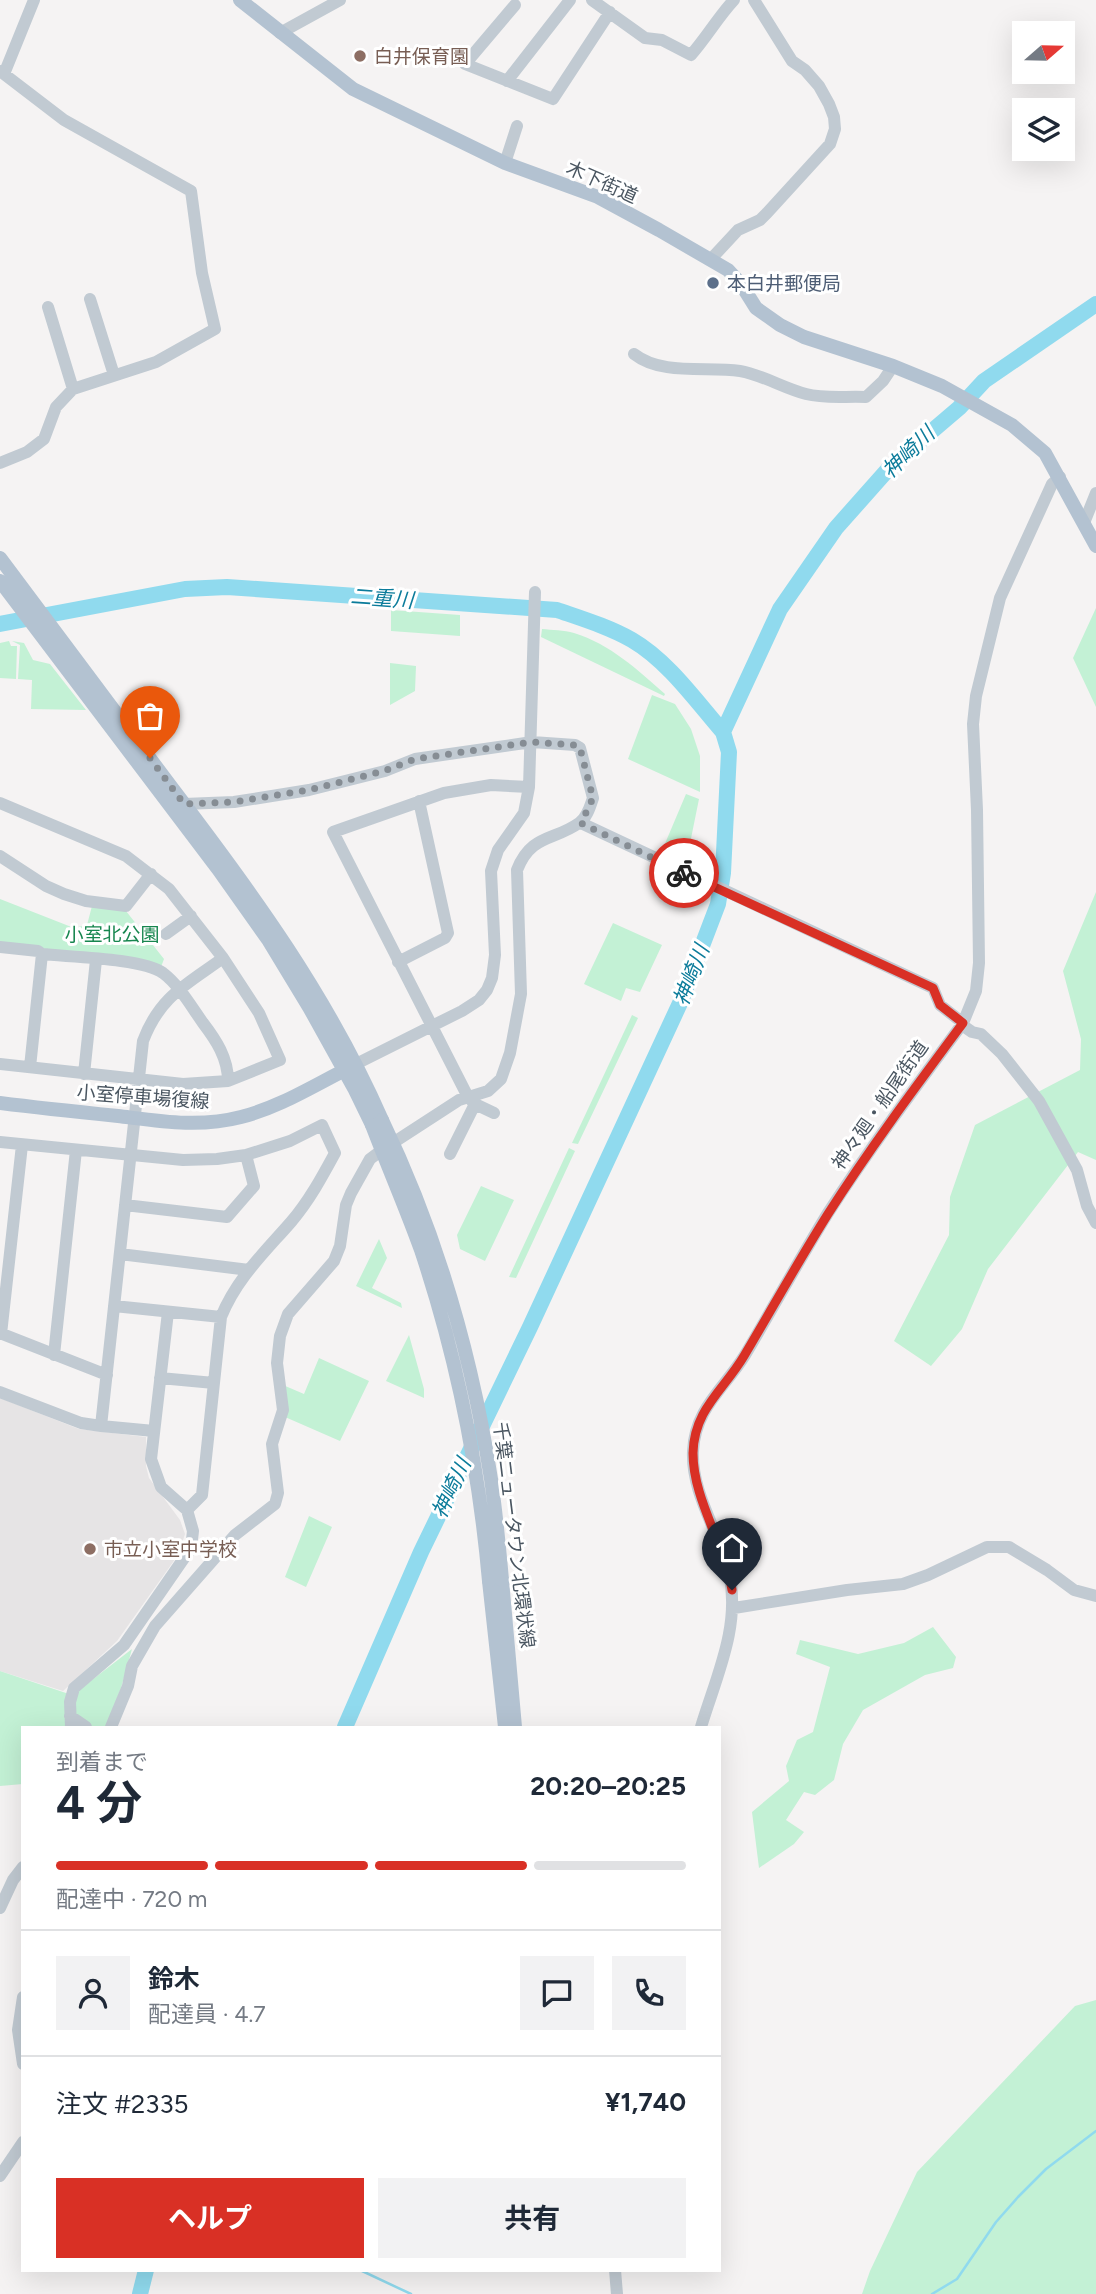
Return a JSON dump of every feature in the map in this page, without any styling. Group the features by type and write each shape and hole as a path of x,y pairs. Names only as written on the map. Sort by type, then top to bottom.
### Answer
{"main road":[{"name":"木下街道","path":"240,0 353,89 505,163 598,197 712,259 735,277 756,308 780,325 804,337 893,366 950,389 978,405 1035,444 1045,453 1060,477"},
{"path":"1060,477 1096,546"},
{"name":"千葉ニュータウン北環状線","path":"0,558 26,605 230,863 292,952 377,1123 396,1149 434,1248 465,1356 491,1480 505,1726"},
{"name":"千葉ニュータウン北環状線","path":"0,581 26,605"},
{"name":"千葉ニュータウン北環状線","path":"46,631 269,941 350,1067"},
{"name":"小室停車場復線","path":"0,1104 201,1124 244,1117 276,1105 350,1067"},
{"name":"千葉ニュータウン北環状線","path":"496,1580 515,1726"}],"street":[{"path":"0,463 27,452 44,439 56,407 74,389 156,362 215,330 200,263 191,191 64,120 2,72 34,0"},
{"path":"280,33 340,0"},
{"path":"507,81 570,0"},
{"path":"595,1 645,38 676,46 691,55 734,0"},
{"path":"712,259 738,230 760,220 776,204 830,144 835,129 834,117 819,86 805,70 792,61 754,0"},
{"path":"515,5 465,64 553,99 610,12"},
{"path":"505,163 517,126"},
{"path":"90,299 114,375"},
{"path":"48,307 74,389"},
{"path":"634,354 660,365 753,374 810,395 866,397 893,366"},
{"name":"神々廻・船尾街道","path":"701,1726 732,1628 734,1608 729,1573 698,1487 693,1451 700,1419 706,1406 741,1362 837,1201 962,1024 976,991 979,963 973,724 976,696 1000,598 1052,484 1060,477"},
{"path":"1084,523 1096,493"},
{"path":"350,1067 480,1000 492,978 495,956 491,871 498,850 524,813 529,787 536,592"},
{"path":"184,804 234,802 309,790 384,771 415,759 532,742 575,745 580,748 593,798 581,823 534,845 520,861 516,880 520,994 510,1053 498,1083 471,1101 450,1154"},
{"path":"471,1101 333,832 419,801 471,787 529,787"},
{"path":"398,962 445,938 448,933 419,801"},
{"path":"0,803 126,856 169,890 223,958 259,1013 280,1060 228,1081 183,1084 0,1064"},
{"path":"581,823 933,988 940,1005 972,1032 981,1034 1002,1054 1039,1101 1077,1170 1087,1206 1096,1223"},
{"path":"0,856 46,886 86,901 126,906 150,874"},
{"path":"166,934 191,916"},
{"path":"0,947 146,965 162,973 179,990 218,1044 228,1072 228,1081"},
{"path":"30,1068 41,954"},
{"path":"102,1426 143,1041 151,1020 163,1004 223,958"},
{"path":"84,1074 96,960"},
{"path":"111,1726 128,1686 132,1666 155,1626 235,1535 275,1504 278,1493 272,1444 283,1410 277,1363 280,1335 288,1314 334,1261 340,1246 346,1205 358,1178 370,1159 459,1100 471,1101 494,1113"},
{"path":"0,1142 183,1160 217,1159 290,1141 322,1125 335,1153 316,1189 293,1220 231,1293 221,1317 202,1495 187,1510"},
{"path":"22,1144 0,1334 107,1375"},
{"path":"54,1355 76,1150"},
{"path":"125,1205 227,1217 254,1186 246,1154"},
{"path":"120,1254 249,1270"},
{"path":"114,1306 221,1317"},
{"path":"70,1722 69,1703 74,1688 124,1645 191,1548 192,1531 187,1510 161,1487 151,1459 168,1312"},
{"path":"160,1378 214,1383"},
{"path":"0,1392 81,1423 154,1432"},
{"path":"734,1608 903,1584 929,1575 987,1547 1009,1547 1074,1590 1096,1596"},
{"path":"0,1908 21,1870"},
{"path":"21,2010 18,2030 21,2050"},
{"path":"0,2176 21,2145"},
{"path":"615,2272 617,2294"}],"shaded area":[{"name":"市立小室中学校","path":"0,1398 79,1429 146,1437 146,1466 149,1478 180,1520 185,1534 178,1555 117,1641 63,1691 0,1671"}],"green space":[{"path":"1096,608 1096,707 1073,658"},
{"path":"391,610 460,615 460,636 391,631"},
{"path":"542,629 570,632 600,644 634,667 665,694 664,696 541,637"},
{"path":"9,641 11,646 17,646 16,679 0,678 0,643"},
{"path":"12,641 24,643 33,660 50,664 86,710 31,709 32,680 18,679 20,645"},
{"path":"390,663 416,666 415,691 390,705"},
{"path":"652,695 675,704 691,729 700,756 700,792 628,759"},
{"path":"686,794 699,799 686,863 661,853"},
{"path":"1096,892 1096,1160 1078,1152 988,1269 962,1329 931,1366 894,1341 949,1235 950,1197 975,1125 1080,1070 1081,1039 1063,971"},
{"name":"小室北公園","path":"0,899 74,928 87,925 92,906 126,911 164,959 161,967 0,945"},
{"path":"613,923 662,945 640,992 626,988 621,1001 584,984"},
{"path":"632,1015 638,1018 578,1144 572,1143"},
{"path":"569,1148 575,1151 516,1278 509,1277"},
{"path":"481,1186 514,1200 485,1261 460,1249 457,1235"},
{"path":"379,1239 387,1258 372,1288 401,1303 402,1308 356,1286"},
{"path":"409,1335 424,1389 424,1398 386,1381"},
{"path":"319,1358 369,1381 340,1441 285,1417 283,1385 304,1394"},
{"path":"309,1516 332,1527 306,1587 285,1577"},
{"path":"933,1627 956,1657 953,1668 925,1675 863,1710 843,1744 834,1780 815,1795 804,1792 786,1820 804,1832 794,1844 759,1868 752,1812 789,1781 786,1766 797,1740 813,1732 830,1667 796,1654 800,1640 858,1654 904,1643"},
{"path":"132,1649 106,1726 21,1726 21,1784 0,1786 0,1671 75,1696"},
{"path":"1096,2000 1096,2294 862,2294 870,2271 917,2172 1075,2006"}],"waterway":[{"name":"神崎川","path":"345,1726 421,1552 530,1327 681,1001 718,904 723,873 729,752 723,732 780,609 836,528 891,466 959,408 984,381 1096,304"},
{"name":"二重川","path":"0,624 185,589 227,587 557,610 614,631 645,649 681,682 723,732"},
{"path":"932,2294 957,2279 996,2222 1046,2169 1096,2131"},
{"name":"神崎川","path":"140,2294 146,2272"},
{"path":"364,2272 411,2294"}],"way so far":[{"path":"150,758 184,804 234,802 309,790 384,771 415,759 532,742 575,745 580,748 593,798 581,823 684,873"}],"place":[{"name":"白井保育園","path":"360,56"},
{"name":"本白井郵便局","path":"713,283"},
{"name":"市立小室中学校","path":"90,1549"}],"route":[{"path":"684,873 933,988 940,1005 963,1023 851,1179 803,1253 741,1362 706,1406 700,1419 693,1451 698,1487 729,1573 732,1590"}]}
